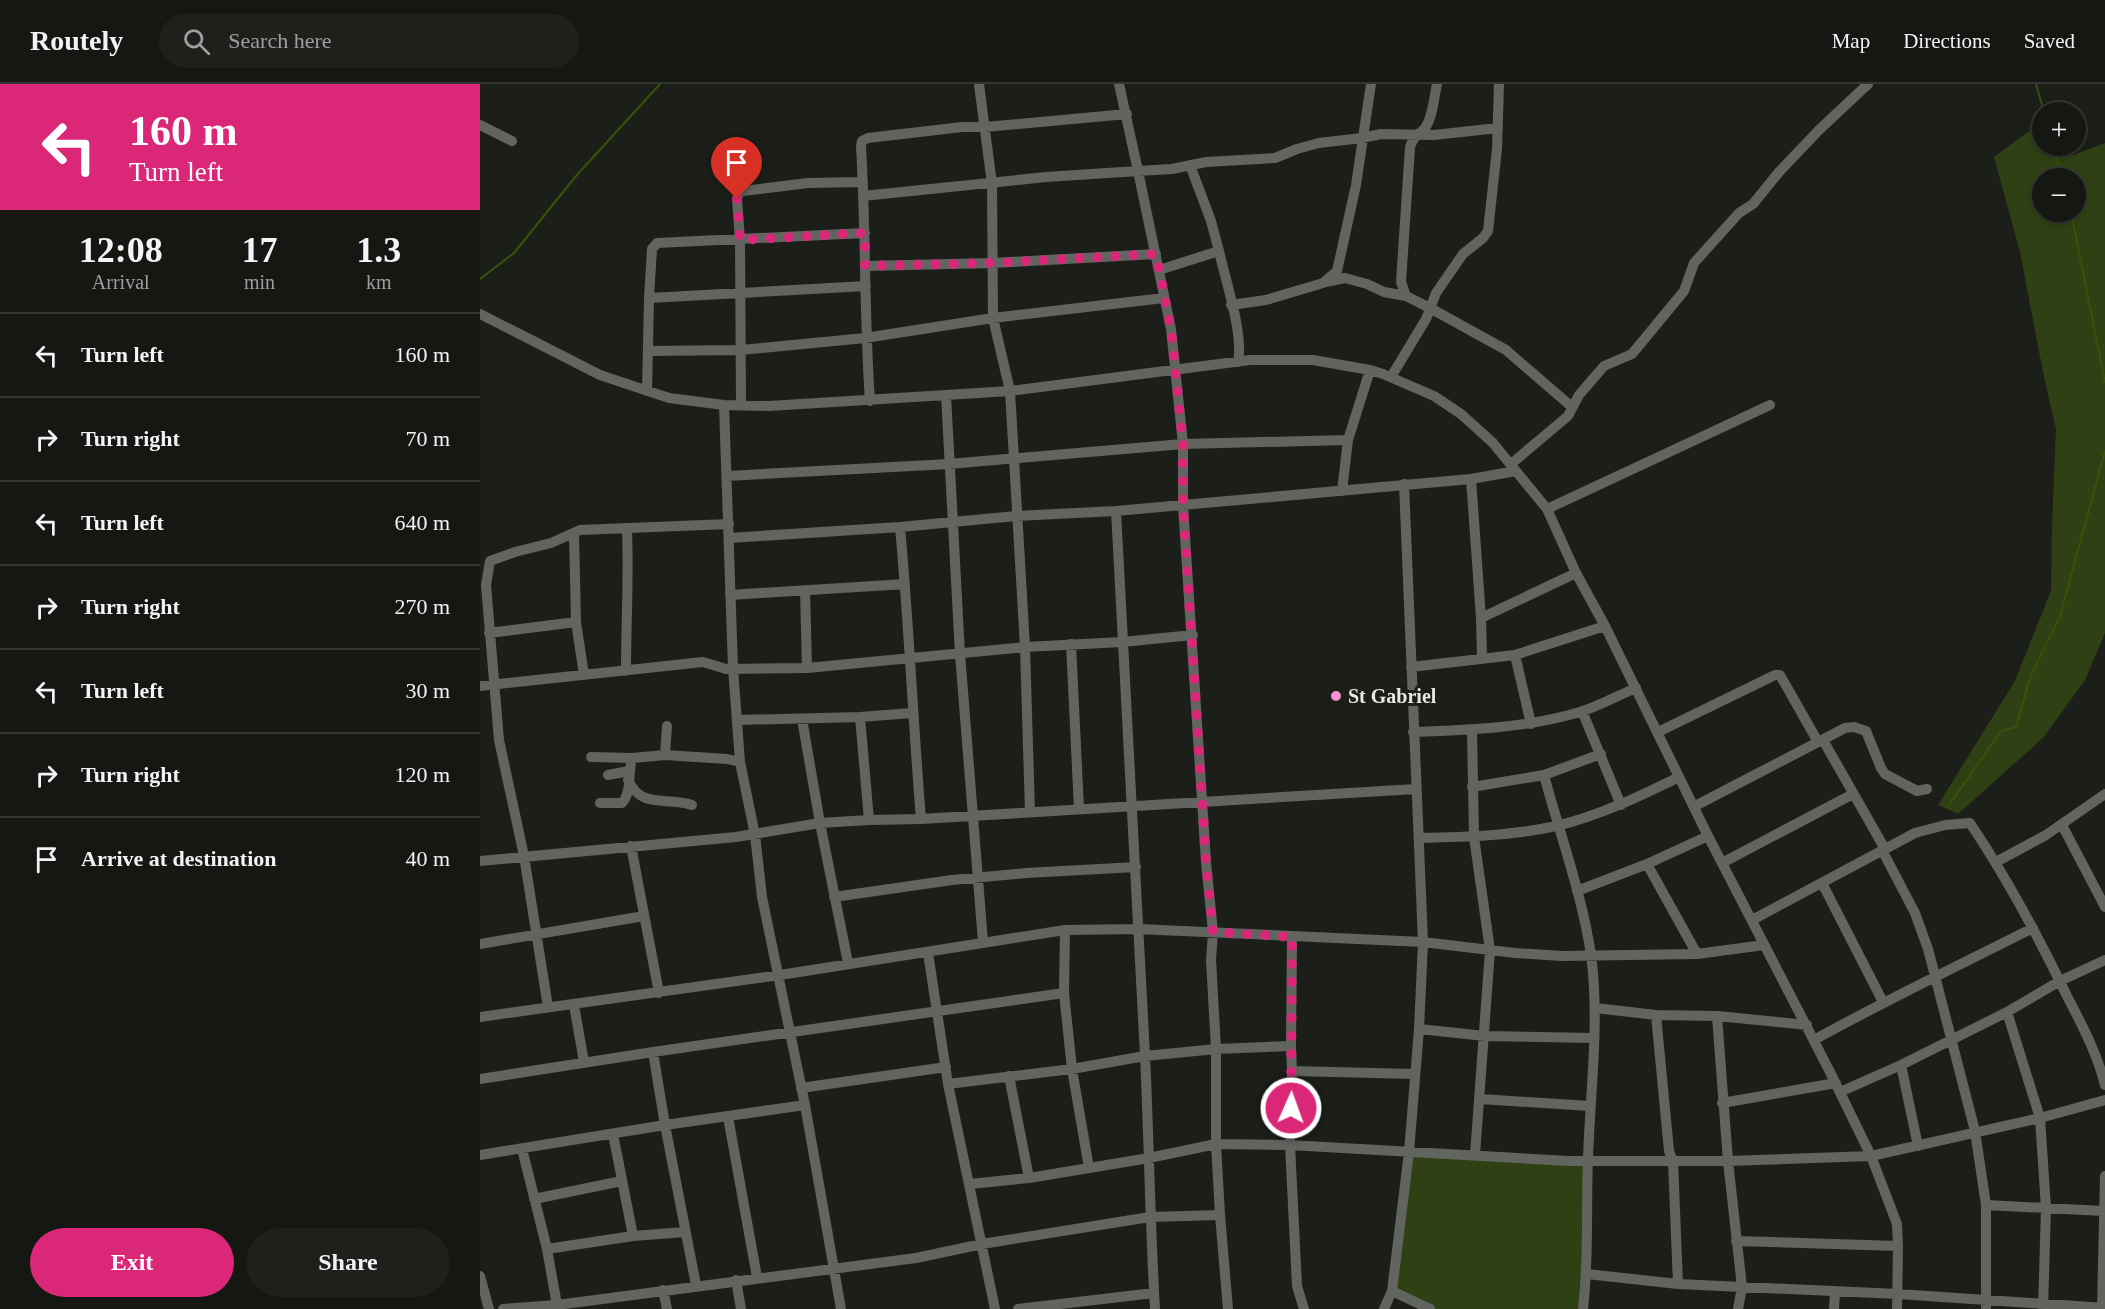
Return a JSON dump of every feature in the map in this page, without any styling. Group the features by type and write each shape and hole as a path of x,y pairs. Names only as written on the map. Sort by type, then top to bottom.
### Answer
{"street":[{"path":"979,84 992,184 993,318 1010,391 1025,647 1030,812"},
{"path":"1119,84 1171,329 1183,444 1183,505 1213,932 1211,960 1216,1049 1216,1144 1228,1309"},
{"path":"1323,283 1337,271 1356,185 1371,84"},
{"path":"1406,296 1401,282 1410,147 1414,136 1425,128 1437,84"},
{"path":"1391,377 1426,319 1436,293 1463,254 1488,231 1498,128 1499,84"},
{"path":"729,538 900,527 1016,516 1116,511 1342,491 1471,479 1514,468 1568,416 1579,395 1604,366 1632,354 1684,291 1694,263 1739,213 1753,204 1779,172 1819,130 1868,84"},
{"path":"870,401 865,338 862,141 868,138 962,127 985,127 1127,114"},
{"path":"480,124 512,141"},
{"path":"863,196 1046,177 1138,171 1206,162 1275,158 1319,143 1381,134 1414,136 1498,128"},
{"path":"1190,165 1211,221 1219,251 1240,352 1238,362"},
{"path":"741,405 740,240 737,199 739,193 808,183 863,182"},
{"path":"647,391 652,249 657,243 865,233"},
{"path":"1159,270 1219,251"},
{"path":"865,266 993,263 1156,254"},
{"path":"1231,305 1266,300 1345,278 1367,284 1384,292 1406,296 1506,350 1572,407"},
{"path":"650,298 866,286"},
{"path":"648,351 741,350 865,338 993,318 1164,298"},
{"path":"480,314 600,375 669,398 724,405 769,406 1010,391 1238,362 1313,360 1370,370 1391,377 1434,396 1461,414 1493,442 1547,509 1576,573 1605,626 1708,836 1838,1087 1871,1156 1897,1224 1898,1309"},
{"path":"1342,491 1348,440 1370,370"},
{"path":"946,395 960,654 983,942"},
{"path":"724,405 733,668 740,762 755,835 762,897 780,975 805,1105 841,1309"},
{"path":"1547,509 1770,405"},
{"path":"727,476 949,464 1183,444 1348,440"},
{"path":"1471,479 1482,659"},
{"path":"1384,1309 1392,1291 1409,1152 1423,942 1404,484"},
{"path":"1116,511 1136,867 1155,1309"},
{"path":"548,1006 524,856 499,740 486,626 485,560 551,543 580,530 729,524"},
{"path":"900,527 921,819"},
{"path":"626,671 626,609 629,573 627,529"},
{"path":"574,533 576,622 584,675"},
{"path":"1481,618 1576,573"},
{"path":"730,595 905,584"},
{"path":"805,590 807,668"},
{"path":"486,626 576,622"},
{"path":"1411,667 1515,655 1605,626"},
{"path":"480,686 703,662 726,669 807,668 1025,647 1122,642 1193,635"},
{"path":"1071,644 1079,809"},
{"path":"1515,655 1531,724"},
{"path":"1658,732 1775,675 1780,675 1853,794 1915,913 1928,949 1950,1040 1976,1131 1986,1205 1986,1305"},
{"path":"1413,732 1472,730 1531,724 1582,711 1636,688"},
{"path":"1582,711 1621,805"},
{"path":"737,720 912,714"},
{"path":"860,717 869,820"},
{"path":"802,719 848,963"},
{"path":"665,754 667,726"},
{"path":"1695,806 1849,727 1866,731 1885,774 1917,791 1926,789"},
{"path":"1472,730 1474,837 1490,950 1475,1155"},
{"path":"591,757 632,758 665,754 740,762"},
{"path":"1472,787 1544,776 1601,754"},
{"path":"600,803 625,801 632,758"},
{"path":"608,775 628,775"},
{"path":"628,775 633,790 639,796 648,800 685,802 692,805"},
{"path":"1544,776 1577,891 1591,956 1595,1008 1588,1161 1587,1274 1583,1309"},
{"path":"1419,838 1506,835 1557,826 1621,805 1679,777"},
{"path":"480,861 755,835 820,823 1416,789"},
{"path":"1722,863 1853,794"},
{"path":"1996,862 2062,825 2105,794"},
{"path":"1752,920 1915,832 1945,825 1970,823 1996,862 2033,928 2098,1060 2105,1085"},
{"path":"2062,825 2105,907"},
{"path":"1577,891 1647,864 1708,836"},
{"path":"632,846 659,993"},
{"path":"1647,864 1697,954"},
{"path":"834,897 952,880 1136,867"},
{"path":"1822,883 1883,1002"},
{"path":"480,944 644,916"},
{"path":"1814,1040 1883,1002 2033,928"},
{"path":"480,1017 928,953 1065,930 1138,929 1423,942 1562,956 1697,954 1764,945"},
{"path":"1065,930 1064,993 1072,1069 1089,1168"},
{"path":"1292,937 1290,1145 1297,1286 1304,1309"},
{"path":"928,953 948,1084 995,1309"},
{"path":"1722,1103 1838,1087 1901,1065 2007,1012 2060,981 2105,960"},
{"path":"480,1079 1064,993"},
{"path":"574,1005 584,1062"},
{"path":"1595,1008 1656,1015 1717,1016 1807,1024"},
{"path":"2007,1012 2040,1118 2046,1208 2043,1306"},
{"path":"1656,1015 1669,1151 1673,1161 1678,1284"},
{"path":"1717,1016 1722,1103 1742,1287 1738,1309"},
{"path":"1419,1029 1485,1036 1593,1038"},
{"path":"948,1084 1072,1069 1145,1056 1216,1049 1291,1046"},
{"path":"653,1052 696,1285"},
{"path":"1901,1065 1918,1146"},
{"path":"801,1088 945,1067"},
{"path":"1292,1071 1415,1074"},
{"path":"1009,1076 1029,1178"},
{"path":"1480,1099 1590,1106"},
{"path":"970,1184 1029,1178 1216,1144 1290,1145 1588,1161 1728,1161 1871,1156 2040,1118 2105,1100"},
{"path":"480,1155 805,1105"},
{"path":"728,1117 757,1277"},
{"path":"613,1134 633,1236"},
{"path":"522,1149 547,1249 557,1305"},
{"path":"1587,1274 1678,1284 1898,1294 1986,1305 2103,1308 2105,1176"},
{"path":"534,1198 622,1181"},
{"path":"1986,1205 2103,1212"},
{"path":"503,1309 595,1304 663,1290 916,1257 1150,1217 1220,1215"},
{"path":"547,1249 633,1236 685,1232"},
{"path":"1736,1241 1898,1246"},
{"path":"480,1276 489,1309"},
{"path":"736,1280 741,1309"},
{"path":"663,1290 667,1309"},
{"path":"1392,1291 1430,1309"},
{"path":"1834,1309 1835,1292"},
{"path":"1018,1309 1154,1293"}],"green space":[{"path":"2032,129 2032,156 2086,156 2086,150 2105,143 2105,633 2085,680 2043,738 1958,814 1938,805 2015,681 2051,591 2056,429 2020,252 1994,157"},
{"path":"1411,1152 1589,1160 1583,1309 1430,1309 1393,1292"}],"waterway":[{"path":"480,279 514,253 576,176 660,84"},
{"path":"2036,84 2041,102"},
{"path":"2056,156 2059,168"},
{"path":"2073,222 2105,382"},
{"path":"1949,805 2001,731 2016,727 2031,675 2060,616 2105,451"}],"place":[{"name":"St Gabriel","path":"1336,696"}],"route":[{"path":"737,199 740,240 865,233 865,266 993,263 1156,254 1171,329 1183,444 1183,505 1206,862 1213,932 1292,937 1291,1108"}]}
